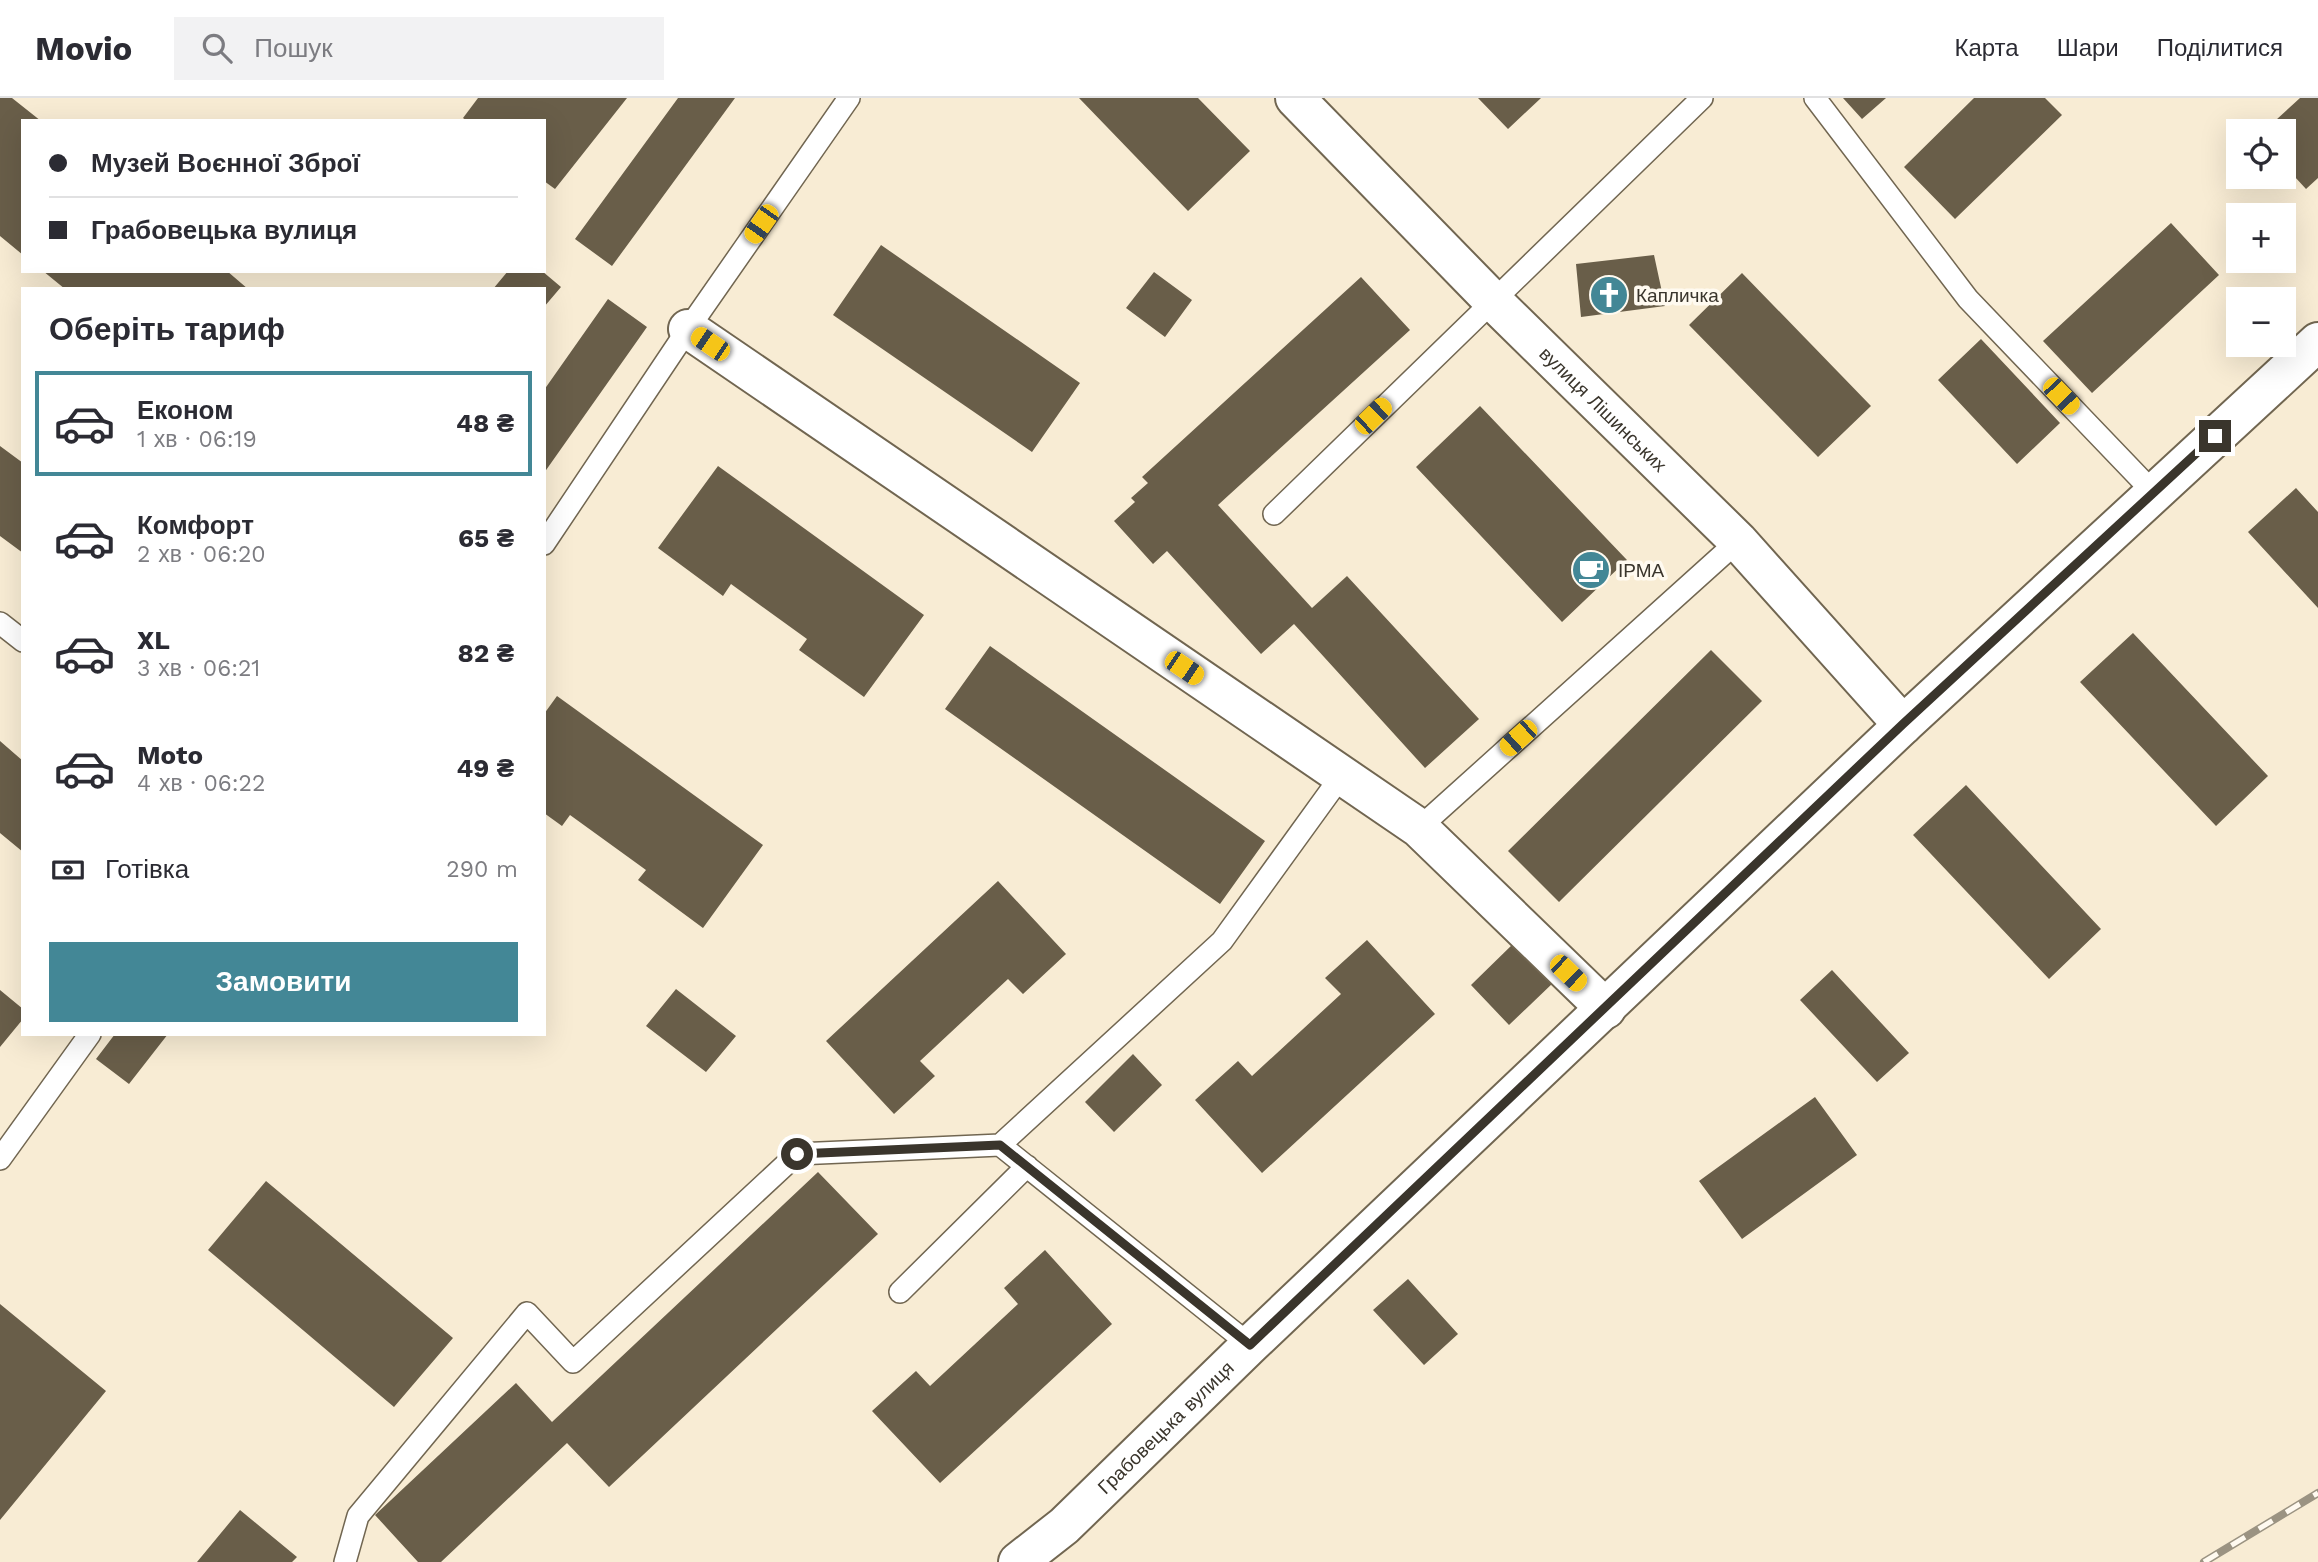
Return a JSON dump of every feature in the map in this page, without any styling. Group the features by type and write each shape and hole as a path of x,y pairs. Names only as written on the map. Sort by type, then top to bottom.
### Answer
{"street":[{"name":"вулиця Лішинських","path":"1295,98 1492,300 1738,541 1903,724"},
{"path":"688,329 1419,828 1606,1009"},
{"name":"Грабовецька вулиця","path":"1018,1562 1064,1526 1250,1345 1903,724 2318,342"}],"lane":[{"path":"546,541 688,329 849,98"},
{"path":"1274,514 1702,98"},
{"path":"1815,98 1968,299 2154,493"},
{"path":"1419,828 1738,541"},
{"path":"0,623 21,639"},
{"path":"345,1562 358,1516 527,1313 573,1362 797,1154 1000,1145 1222,941 1342,775"},
{"path":"0,1159 89,1036"},
{"path":"1000,1145 1250,1345"},
{"path":"901,1292 1027,1166"}],"building":[{"path":"0,98 12,98 38,119 21,119 21,253 0,236"},
{"path":"478,98 627,98 555,189 546,182 546,119 463,118"},
{"path":"678,98 735,98 612,266 575,239"},
{"path":"1079,98 1198,98 1250,151 1188,211"},
{"path":"1478,98 1541,98 1508,129"},
{"path":"1843,98 1886,98 1862,119"},
{"path":"1974,98 2045,98 2062,115 1955,219 1904,167"},
{"path":"2300,98 2318,98 2318,178 2306,189 2296,178 2296,119 2277,119"},
{"path":"2171,223 2219,275 2092,393 2043,341"},
{"path":"881,245 1080,383 1032,452 833,315"},
{"path":"1654,255 1665,306 1581,317 1576,264"},
{"path":"1154,272 1192,300 1165,337 1126,308"},
{"path":"45,273 229,273 246,287 63,287"},
{"path":"506,273 544,273 561,287 546,305 546,287 495,287"},
{"path":"1742,273 1871,406 1818,457 1689,325"},
{"path":"1361,277 1410,330 1218,505 1312,608 1347,576 1479,719 1425,768 1294,624 1261,654 1167,551 1153,564 1114,521 1135,502 1131,498 1148,483 1142,477"},
{"path":"608,299 647,327 546,470 546,387"},
{"path":"1981,339 2060,423 2017,464 1938,380"},
{"path":"1480,406 1627,560 1562,622 1416,467"},
{"path":"0,446 21,462 21,552 0,536"},
{"path":"718,466 924,615 864,697 799,650 807,639 731,584 723,596 658,548"},
{"path":"2296,488 2318,512 2318,608 2248,532"},
{"path":"2133,633 2268,776 2216,826 2080,682"},
{"path":"990,646 1265,841 1220,904 945,709"},
{"path":"1711,650 1762,701 1559,902 1508,851"},
{"path":"557,696 763,845 703,928 638,880 646,870 570,815 562,826 546,814 546,711"},
{"path":"0,741 21,759 21,850 0,833"},
{"path":"1966,785 2101,929 2049,979 1913,835"},
{"path":"998,881 1066,954 1023,994 1008,979 920,1061 935,1076 894,1114 826,1041"},
{"path":"1367,940 1435,1014 1262,1173 1195,1100 1238,1061 1252,1076 1341,994 1325,978"},
{"path":"1515,942 1554,982 1509,1025 1471,985"},
{"path":"1832,970 1909,1053 1877,1082 1800,1000"},
{"path":"676,989 736,1036 706,1072 646,1026"},
{"path":"0,990 21,1007 21,1021 0,1047"},
{"path":"113,1036 166,1036 129,1084 96,1059"},
{"path":"1133,1054 1162,1085 1114,1132 1085,1102"},
{"path":"1815,1097 1857,1155 1742,1239 1699,1181"},
{"path":"818,1172 878,1234 609,1487 567,1443 441,1562 418,1562 375,1515 516,1383 552,1422"},
{"path":"266,1181 453,1338 394,1407 208,1250"},
{"path":"1045,1250 1112,1324 940,1483 872,1411 916,1371 930,1386 1018,1304 1004,1288"},
{"path":"1408,1279 1458,1334 1424,1365 1373,1310"},
{"path":"0,1304 106,1391 0,1520"},
{"path":"240,1510 297,1557 292,1562 197,1562"}],"railway":[{"path":"2204,1562 2318,1493"}],"place":[{"name":"Капличка","path":"1609,295"},
{"name":"ІРМА","path":"1591,570"}],"route":[{"path":"797,1154 1000,1145 1250,1345 1903,724 2215,436"}]}
